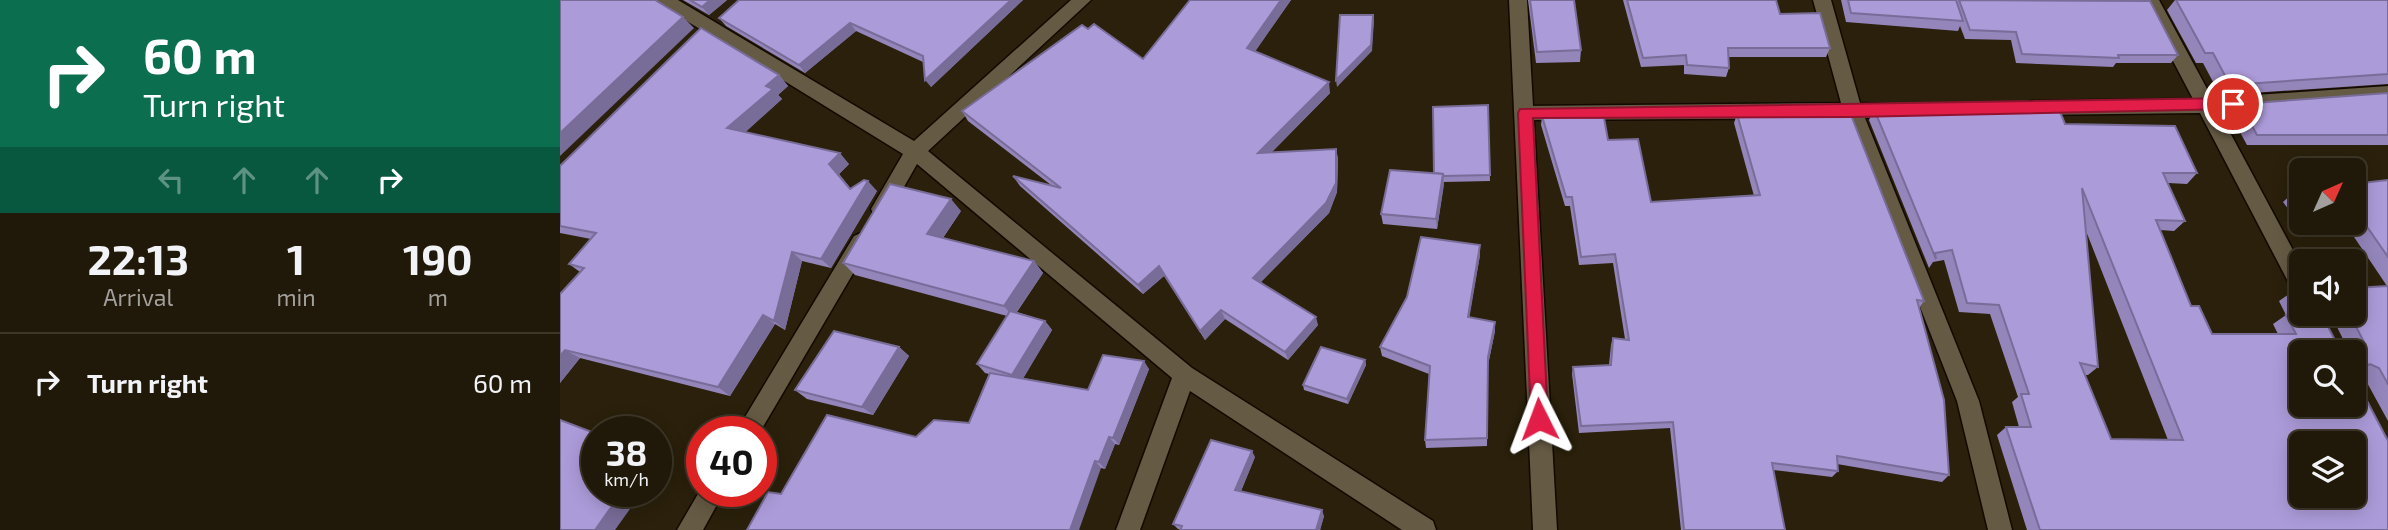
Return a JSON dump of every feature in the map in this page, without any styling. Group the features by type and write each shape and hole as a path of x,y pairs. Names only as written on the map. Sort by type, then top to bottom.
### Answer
{"street":[{"path":"665,0 716,22 915,151 1184,375 1423,530"},
{"path":"757,416 915,151 1082,0"},
{"path":"1518,0 1545,530"},
{"path":"1822,0 1853,111 1968,401 2000,530"},
{"path":"2150,0 2289,262"},
{"path":"691,44 716,22"},
{"path":"2016,108 2207,106 2388,93"},
{"path":"1525,113 1921,110"},
{"path":"1128,530 1184,375"},
{"path":"689,530 703,507"}],"building":[{"path":"560,0 655,0 683,17 560,133"},
{"path":"690,0 710,0 702,7"},
{"path":"739,0 1011,0 925,80 923,56 850,23 799,65 719,18"},
{"path":"1190,0 1281,0 1247,48 1329,82 1258,153 1336,149 1336,183 1326,203 1253,278 1316,317 1285,352 1221,310 1200,331 1159,266 1138,285 1013,176 1061,188 962,111 1082,25 1088,29 1094,24 1143,59"},
{"path":"1530,0 1574,0 1581,50 1537,52"},
{"path":"1627,0 1776,0 1780,14 1820,13 1830,48 1728,48 1729,68 1687,65 1686,55 1643,58"},
{"path":"1848,0 1956,0 1963,21 1851,13"},
{"path":"1959,0 2150,1 2178,55 2118,55 2119,58 2022,54 2016,32 1970,30"},
{"path":"2176,0 2388,0 2388,74 2230,85 2213,53 2205,53"},
{"path":"1340,15 1373,15 1371,45 1336,80"},
{"path":"701,28 779,75 766,86 773,89 727,128 840,153 829,164 850,189 864,180 868,181 821,259 792,252 774,321 763,315 718,387 565,350 560,356 560,294 584,268 569,264 596,233 560,226 560,166"},
{"path":"2388,93 2388,135 2257,135 2240,104"},
{"path":"1488,105 1490,175 1443,176 1434,173 1433,107"},
{"path":"2058,107 2065,124 2175,126 2197,173 2163,173 2185,221 2156,220 2191,306 2199,306 2212,334 2296,334 2292,326 2328,326 2335,340 2289,340 2289,417 2366,417 2366,399 2388,441 2388,530 2040,530 2006,427 2031,427 2021,394 2029,394 1999,305 1967,303 1952,250 1935,253 1936,259 1874,109","holes":["2082,188 2183,440 2111,439 2080,363 2098,367"]},
{"path":"1828,110 1849,110 1924,301 1917,300 1944,400 1949,475 1837,456 1838,471 1772,463 1785,530 1684,530 1673,422 1581,426 1573,367 1611,365 1613,338 1629,340 1615,254 1581,257 1572,197 1566,197 1542,116 1604,118 1608,140 1638,139 1651,202 1760,195 1737,114 1829,115"},
{"path":"1390,170 1443,174 1436,219 1381,214"},
{"path":"2388,180 2388,257 2366,225 2366,183"},
{"path":"890,184 951,199 927,234 1034,261 1004,306 843,263"},
{"path":"1421,237 1480,245 1468,317 1495,322 1488,357 1487,438 1425,440 1430,366 1380,347 1407,297"},
{"path":"2388,286 2388,384 2379,368 2370,364 2366,366 2366,340 2363,340 2356,326 2366,326 2366,287"},
{"path":"1010,311 1045,321 1012,375 977,364"},
{"path":"834,331 899,347 862,407 795,390"},
{"path":"1321,347 1365,360 1347,399 1303,385"},
{"path":"1103,355 1144,361 1113,438 1109,437 1099,462 1095,461 1070,530 747,530 760,507 777,507 777,493 781,494 827,415 916,437 934,420 969,423 990,373 1088,390"},
{"path":"560,420 581,428 581,507 611,507 595,530 560,530"},
{"path":"1211,440 1252,451 1235,490 1322,510 1316,530 1180,530 1182,526 1173,524"}],"route":[{"path":"1539,419 1525,113 1853,111 2233,104"}]}
